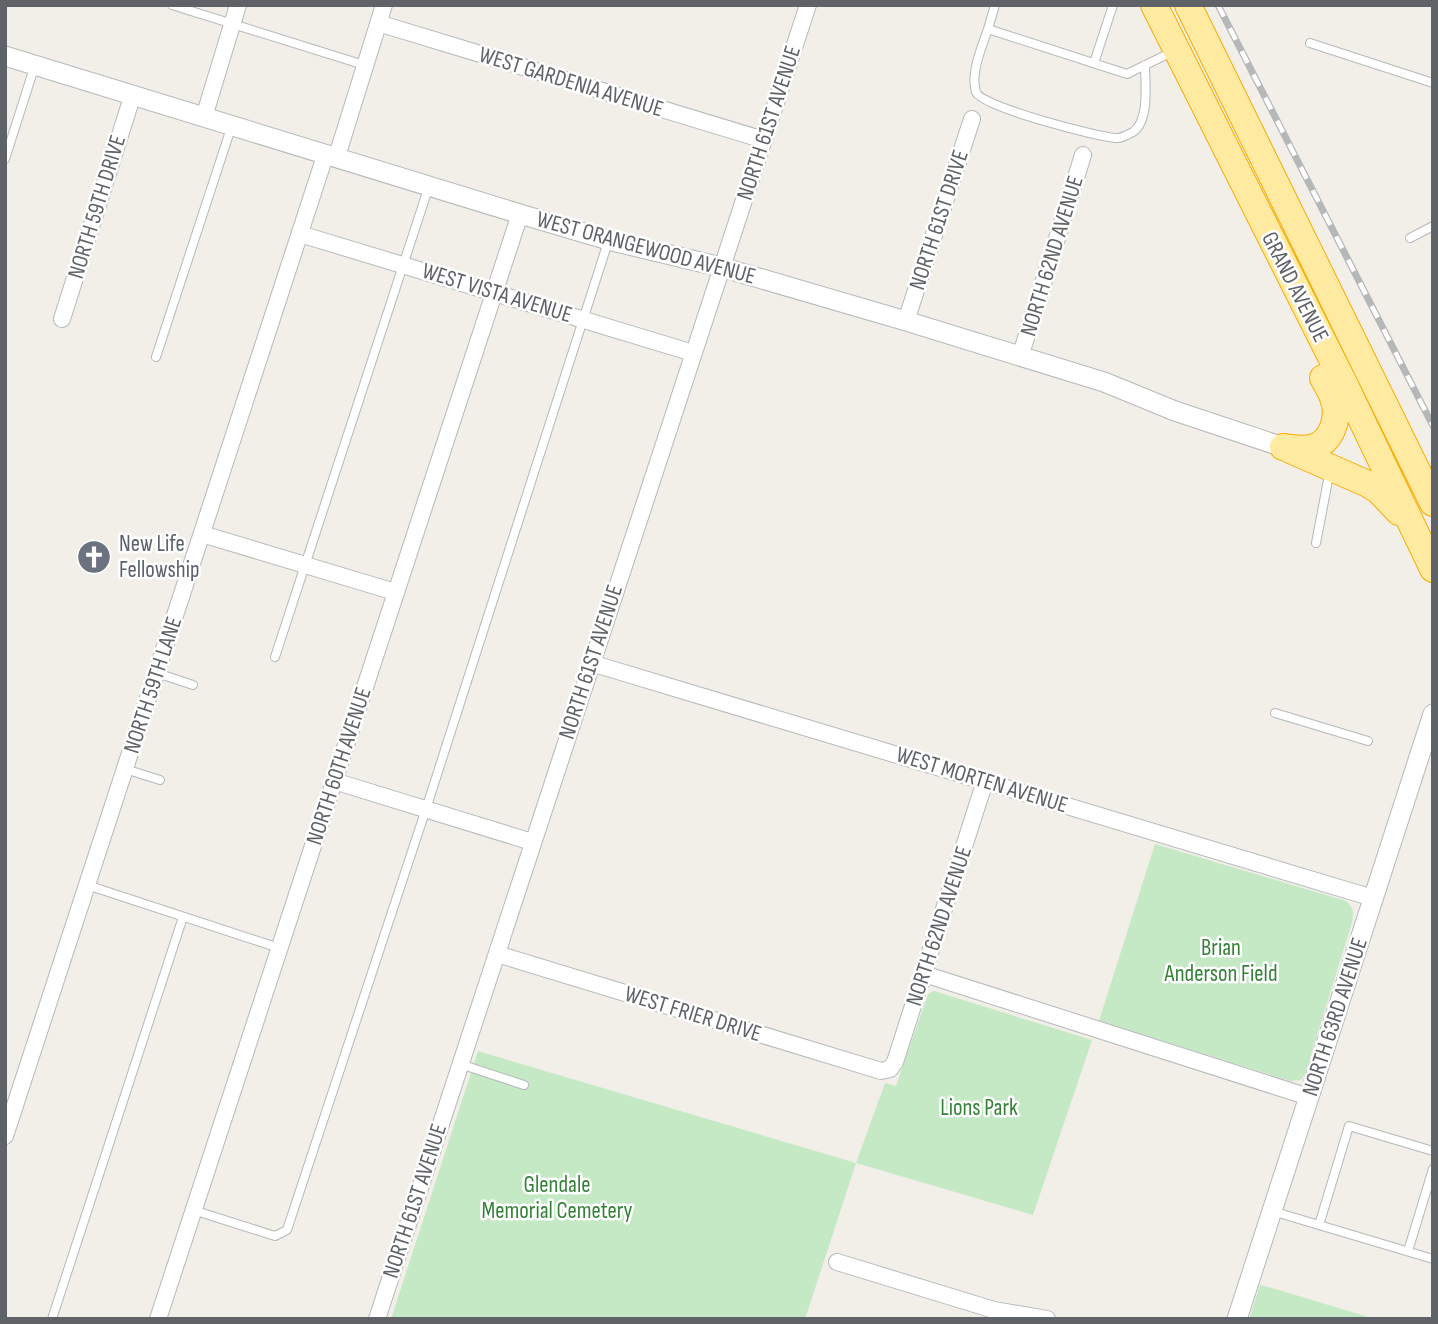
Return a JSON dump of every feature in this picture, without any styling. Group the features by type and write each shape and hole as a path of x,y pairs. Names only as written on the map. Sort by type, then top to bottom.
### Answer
{"highway":[{"name":"GRAND AVENUE","path":"1154,5 1344,383 1433,569"},
{"name":"GRAND AVENUE","path":"1188,5 1430,492"},
{"path":"1259,215 1261,253 1334,399 1336,411 1331,433 1317,446 1302,449 1283,447"},
{"path":"1344,383 1365,403 1394,463 1430,492"},
{"path":"1283,447 1379,491 1400,513 1419,541"}],"street":[{"path":"204,117 238,5"},
{"name":"NORTH 59TH LANE","path":"5,1136 300,234 384,5"},
{"name":"NORTH 61ST AVENUE","path":"377,1319 808,5"},
{"name":"WEST GARDENIA AVENUE","path":"378,23 764,140"},
{"name":"WEST ORANGEWOOD AVENUE","path":"5,56 608,240 721,267 906,321 1104,382 1175,411 1283,447"},
{"name":"NORTH 59TH DRIVE","path":"62,319 133,94"},
{"name":"NORTH 61ST DRIVE","path":"906,321 972,119"},
{"name":"NORTH 62ND AVENUE","path":"1020,357 1083,155"},
{"name":"NORTH 60TH AVENUE","path":"158,1319 334,781 353,706 395,592 520,214"},
{"name":"WEST VISTA AVENUE","path":"300,234 693,353"},
{"path":"202,534 395,592"},
{"name":"WEST MORTEN AVENUE","path":"591,663 1373,898"},
{"name":"NORTH 63RD AVENUE","path":"1237,1319 1433,714"},
{"path":"334,781 532,842"},
{"name":"NORTH 62ND AVENUE","path":"890,1069 895,1062 985,781"},
{"name":"WEST FRIER DRIVE","path":"497,954 881,1071 890,1069"},
{"path":"924,974 1309,1097"},
{"path":"837,1262 994,1310 1047,1319"}],"lane":[{"path":"172,5 364,65"},
{"path":"995,5 976,71 975,92 978,97 1007,110 1119,138 1136,128 1143,113 1145,65"},
{"path":"1094,63 1113,5"},
{"path":"988,29 1127,74 1177,50"},
{"path":"1310,43 1433,83"},
{"path":"5,159 35,65"},
{"path":"156,357 232,125"},
{"path":"275,657 429,186"},
{"path":"1410,238 1433,226"},
{"path":"193,1210 275,1236 287,1230 426,809 608,240"},
{"path":"1316,543 1331,468"},
{"path":"157,673 192,685"},
{"path":"1275,713 1368,741"},
{"path":"125,769 160,780"},
{"path":"87,885 279,948"},
{"path":"52,1319 183,917"},
{"path":"460,1064 524,1085"},
{"path":"1319,1225 1349,1126 1433,1151"},
{"path":"1408,1251 1428,1200 1433,1169"},
{"path":"1272,1211 1433,1259"}],"green space":[{"name":"Brian Anderson Field","path":"1155,844 1346,901 1351,907 1351,926 1301,1080 1290,1081 1099,1021"},
{"name":"Lions Park","path":"934,991 1092,1040 1033,1215 856,1163 885,1083 896,1086 928,994"},
{"name":"Glendale Memorial Cemetery","path":"478,1051 856,1163 805,1319 391,1319"},
{"path":"1260,1285 1272,1288 1375,1319 1249,1319"}],"railway":[{"path":"1218,5 1433,426"}],"place":[{"name":"New Life Fellowship","path":"94,557"}]}
